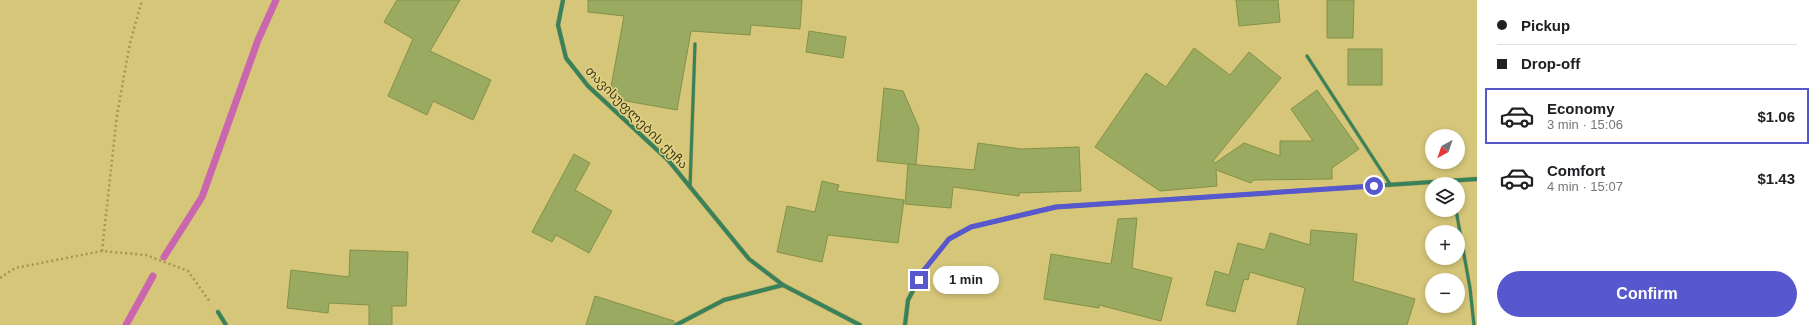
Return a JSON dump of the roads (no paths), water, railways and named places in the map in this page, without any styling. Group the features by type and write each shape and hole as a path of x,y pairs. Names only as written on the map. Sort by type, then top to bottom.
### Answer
{"street":[{"name":"თავისუფლების ქუჩა","path":"562,0 558,25 566,58 588,86 668,160 749,259 783,285 860,325"},
{"path":"1465,180 1477,178"},
{"path":"905,325 908,300 924,270 949,239 971,227 1056,207 1425,183"},
{"path":"676,325 724,300 783,285"},
{"path":"218,312 226,325"}],"lane":[{"path":"690,187 694,44"},
{"path":"1307,56 1390,184"},
{"path":"1457,217 1470,288 1474,325"}],"waterway":[{"path":"164,257 202,197 258,40 276,0"},
{"path":"126,325 153,276"}]}
